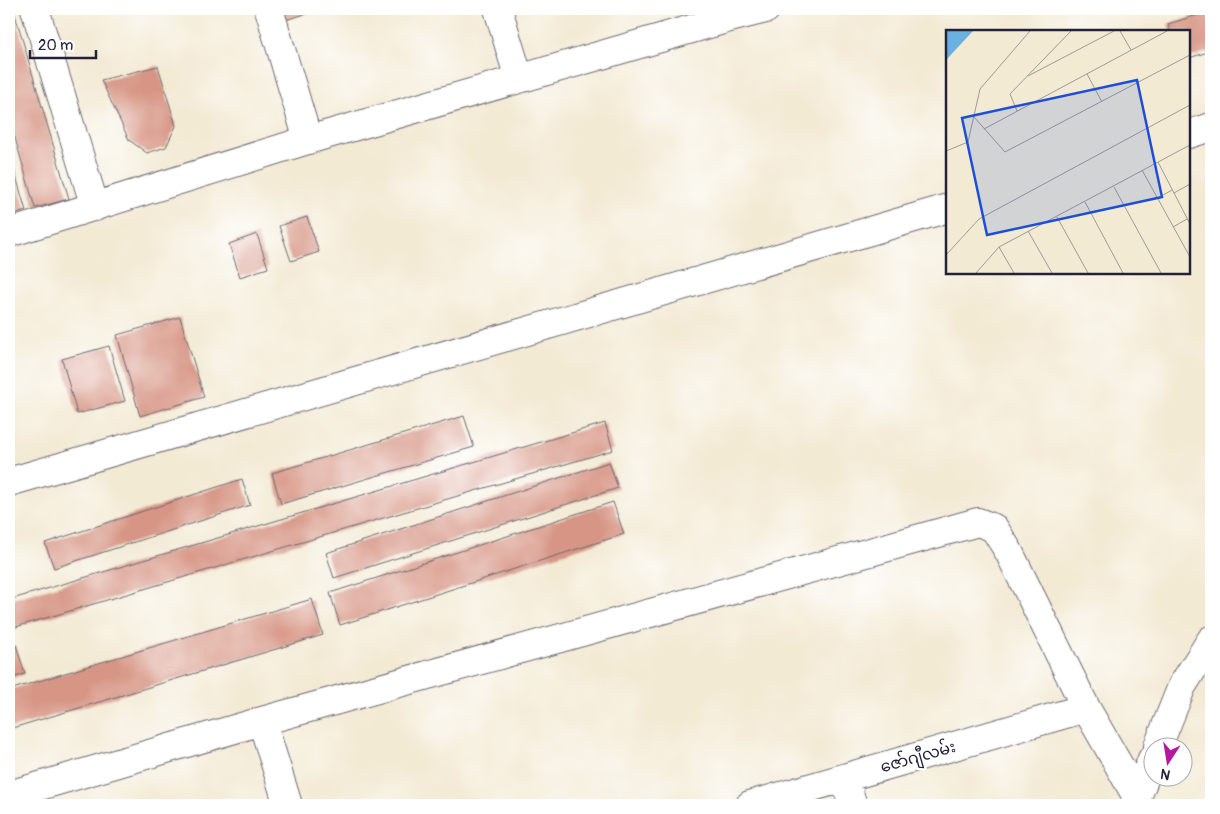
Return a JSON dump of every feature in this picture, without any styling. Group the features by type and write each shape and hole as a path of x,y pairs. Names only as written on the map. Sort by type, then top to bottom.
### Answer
{"street":[{"path":"35,9 95,207"},
{"path":"270,9 308,140"},
{"path":"498,9 519,79"},
{"path":"9,234 308,140 519,79 724,14 766,9"},
{"path":"1190,134 1211,127"},
{"path":"9,482 946,209"},
{"path":"9,795 262,721 978,522 994,528 1009,552 1086,708 1135,801"},
{"path":"1162,736 1182,686 1211,640"},
{"name":"ဇော်ဂျီလမ်း","path":"750,805 1086,708"},
{"path":"262,721 288,805"},
{"path":"844,778 853,805"},
{"path":"1135,801 1142,784"}],"building":[{"path":"282,9 322,9 285,20"},
{"path":"14,11 69,199 35,208 9,117 9,12"},
{"path":"1211,11 1211,51 1190,58 1190,30 1170,30 1168,24"},
{"path":"158,66 176,126 166,147 147,153 129,140 101,80"},
{"path":"9,152 26,211 9,216"},
{"path":"307,217 319,252 291,261 279,226"},
{"path":"257,234 268,268 240,277 229,244"},
{"path":"180,317 204,397 140,416 117,335"},
{"path":"109,346 125,401 77,414 62,359"},
{"path":"464,416 474,447 281,504 272,473"},
{"path":"605,423 613,450 9,629 9,600"},
{"path":"609,462 618,488 334,578 326,553"},
{"path":"242,479 250,505 54,568 45,543"},
{"path":"613,502 624,534 340,625 330,593"},
{"path":"312,599 323,635 9,729 9,690"},
{"path":"16,645 25,674 9,679 9,647"}]}
